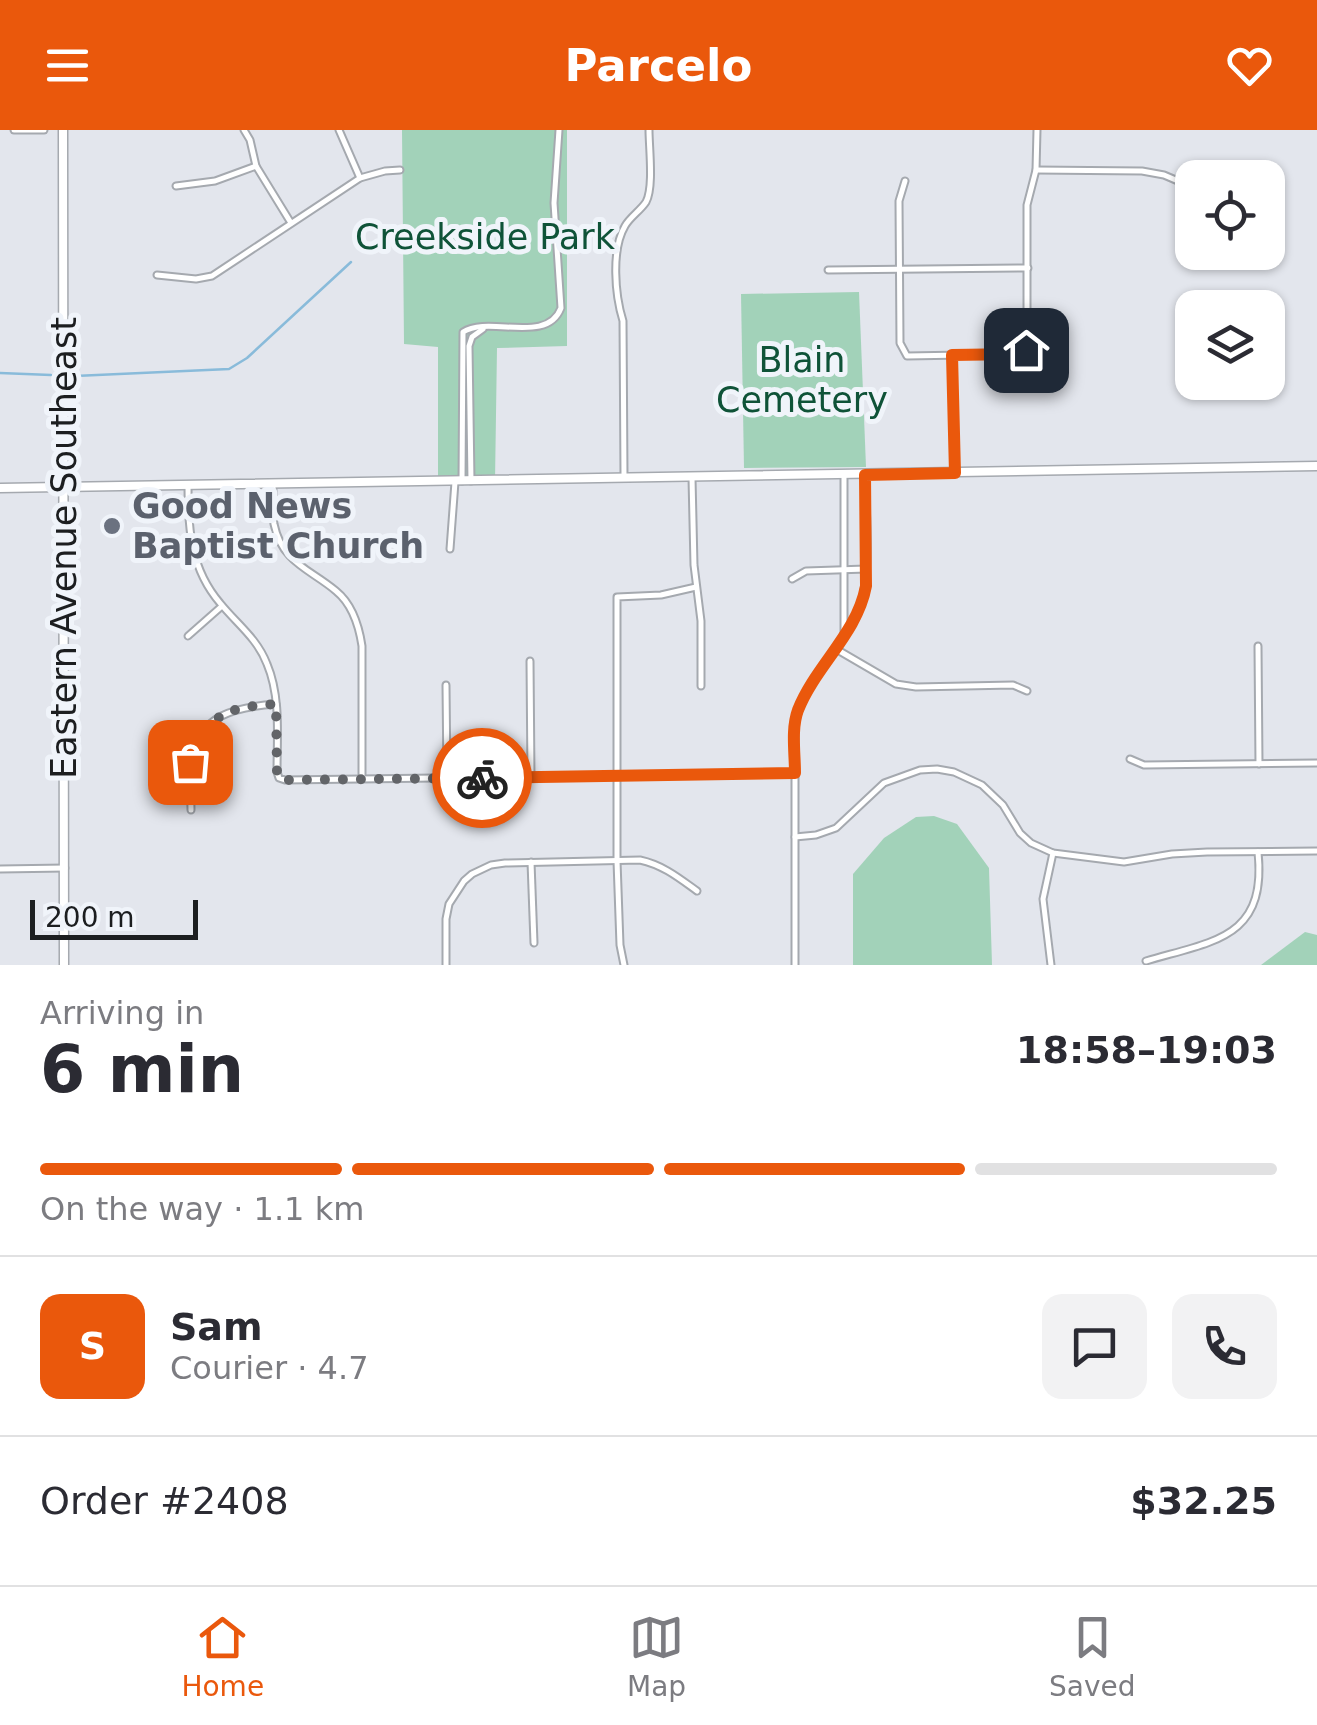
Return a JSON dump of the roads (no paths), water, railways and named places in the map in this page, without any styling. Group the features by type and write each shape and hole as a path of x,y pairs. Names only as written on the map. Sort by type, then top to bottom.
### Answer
{"main road":[{"name":"Eastern Avenue Southeast","path":"63,130 64,965"},
{"path":"0,488 1317,466"}],"street":[{"path":"14,130 44,130"},
{"path":"244,130 256,166 291,223"},
{"path":"339,130 360,178"},
{"path":"450,549 463,482 461,336 472,326 540,327 559,314 554,203 560,130"},
{"path":"624,479 623,320 618,303 617,242 626,223 647,200 649,130"},
{"path":"905,181 898,201 900,342 907,356 1020,354 1026,350 1027,205 1036,170 1037,130"},
{"path":"176,186 216,181 256,166"},
{"path":"158,275 196,279 212,276 360,178 400,170"},
{"path":"1036,170 1142,172 1175,180"},
{"path":"828,270 1028,268"},
{"path":"952,355 955,473"},
{"path":"844,475 844,637"},
{"path":"795,965 795,725 797,713 862,606 866,586 865,475"},
{"path":"692,478 692,544 701,621 700,686"},
{"path":"273,485 274,524 286,552 309,574 337,592 352,611 359,629 362,779"},
{"path":"188,486 193,552 206,584 260,648 271,674 279,778 300,781 795,773"},
{"path":"792,580 806,571 866,570"},
{"path":"624,965 617,861 616,597 662,595 696,587"},
{"path":"188,636 222,606"},
{"path":"1258,646 1259,764"},
{"path":"836,649 896,684 1013,685 1027,691"},
{"path":"530,661 531,777"},
{"path":"446,684 446,778"},
{"path":"191,810 190,762 204,730 227,712 276,704"},
{"path":"1130,759 1144,765 1317,763"},
{"path":"795,837 836,828 884,783 920,770 937,769 982,785 1003,804 1020,834 1053,853 1124,862 1172,854 1317,851"},
{"path":"1146,961 1225,937 1241,924 1256,900 1258,852"},
{"path":"1051,965 1043,899 1053,853"},
{"path":"446,965 449,904 464,881 491,865 640,860 655,864 698,891"},
{"path":"531,862 534,943"},
{"path":"0,869 65,868"}],"waterway":[{"path":"75,376 229,369 247,358 351,262"},
{"path":"0,373 51,375"}],"place":[{"name":"Good News Baptist Church","path":"112,526"}],"park label":[{"name":"Creekside Park","path":"485,237"},
{"name":"Blain Cemetery","path":"802,380"}]}
